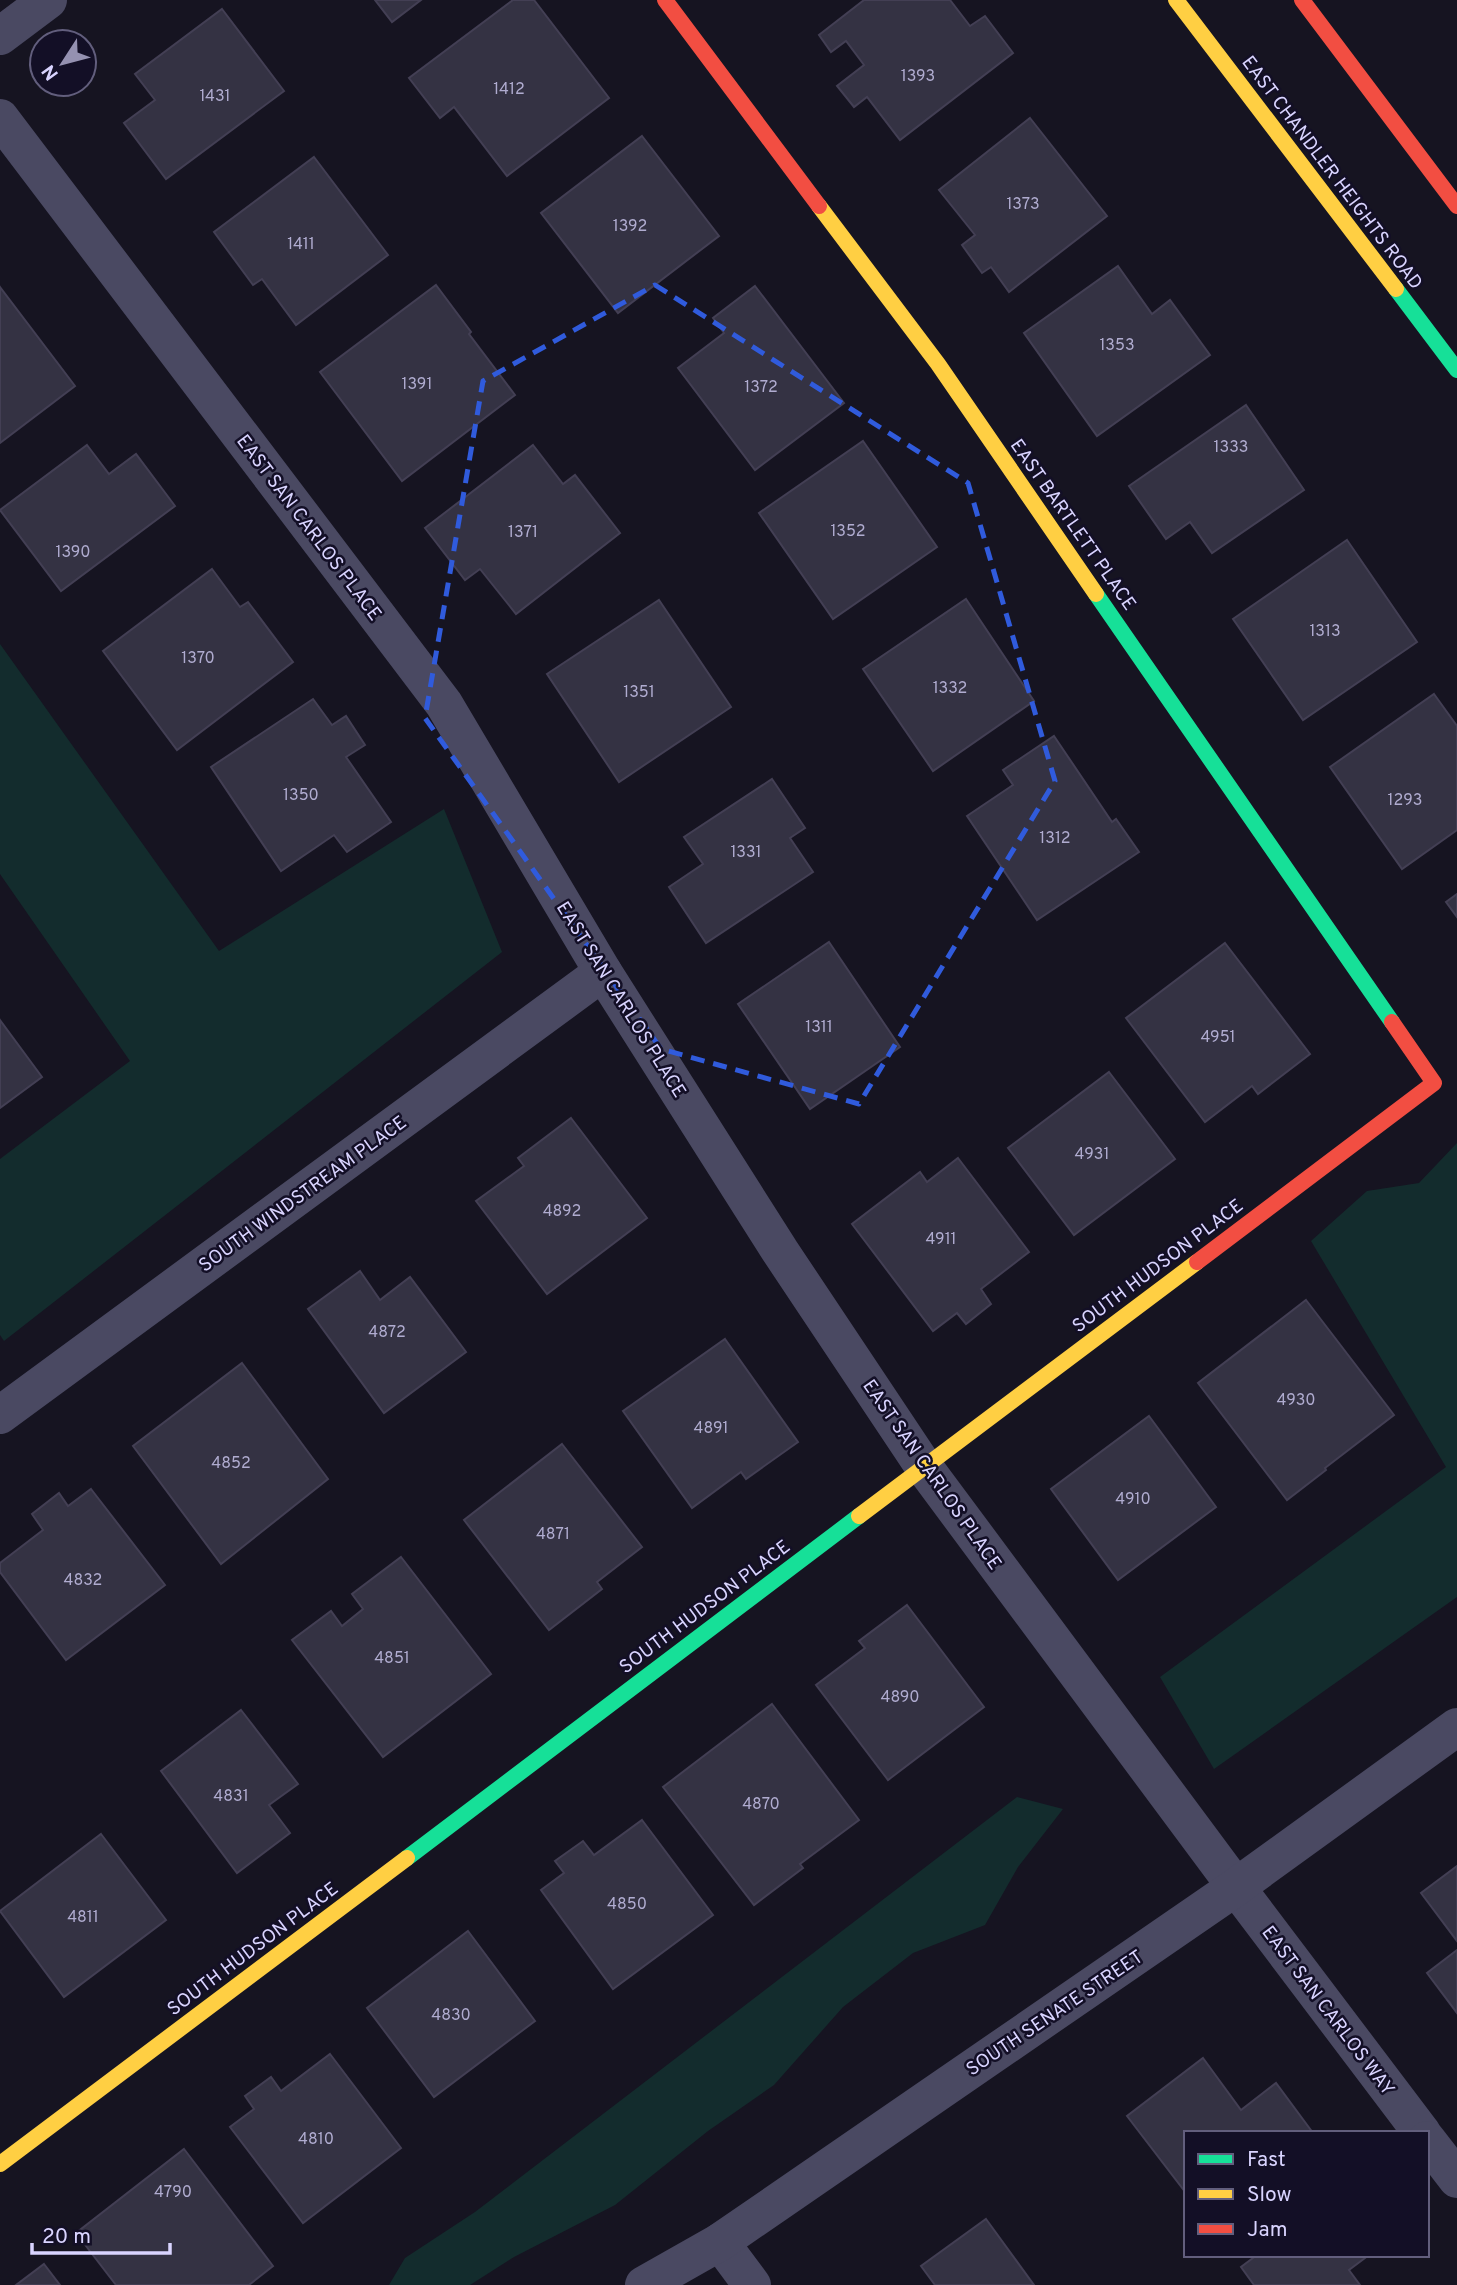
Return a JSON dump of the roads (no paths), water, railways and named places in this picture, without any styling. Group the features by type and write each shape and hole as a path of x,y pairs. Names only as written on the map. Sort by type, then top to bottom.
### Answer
{"street":[{"path":"0,36 48,0"},
{"name":"EAST BARTLETT PLACE","path":"665,0 938,364 1434,1083"},
{"name":"EAST CHANDLER HEIGHTS ROAD","path":"1176,0 1457,370"},
{"path":"1302,0 1457,206"},
{"name":"EAST SAN CARLOS PLACE","path":"0,118 444,704 603,972 780,1251 924,1467 1236,1887"},
{"name":"SOUTH WINDSTREAM PLACE","path":"0,1415 603,972"},
{"name":"SOUTH HUDSON PLACE","path":"0,2165 1434,1083"},
{"name":"SOUTH SENATE STREET","path":"644,2285 720,2242 1236,1887 1457,1727"},
{"name":"EAST SAN CARLOS WAY","path":"1236,1887 1420,2131"},
{"path":"1429,2143 1457,2179"},
{"path":"720,2242 752,2285"}]}
